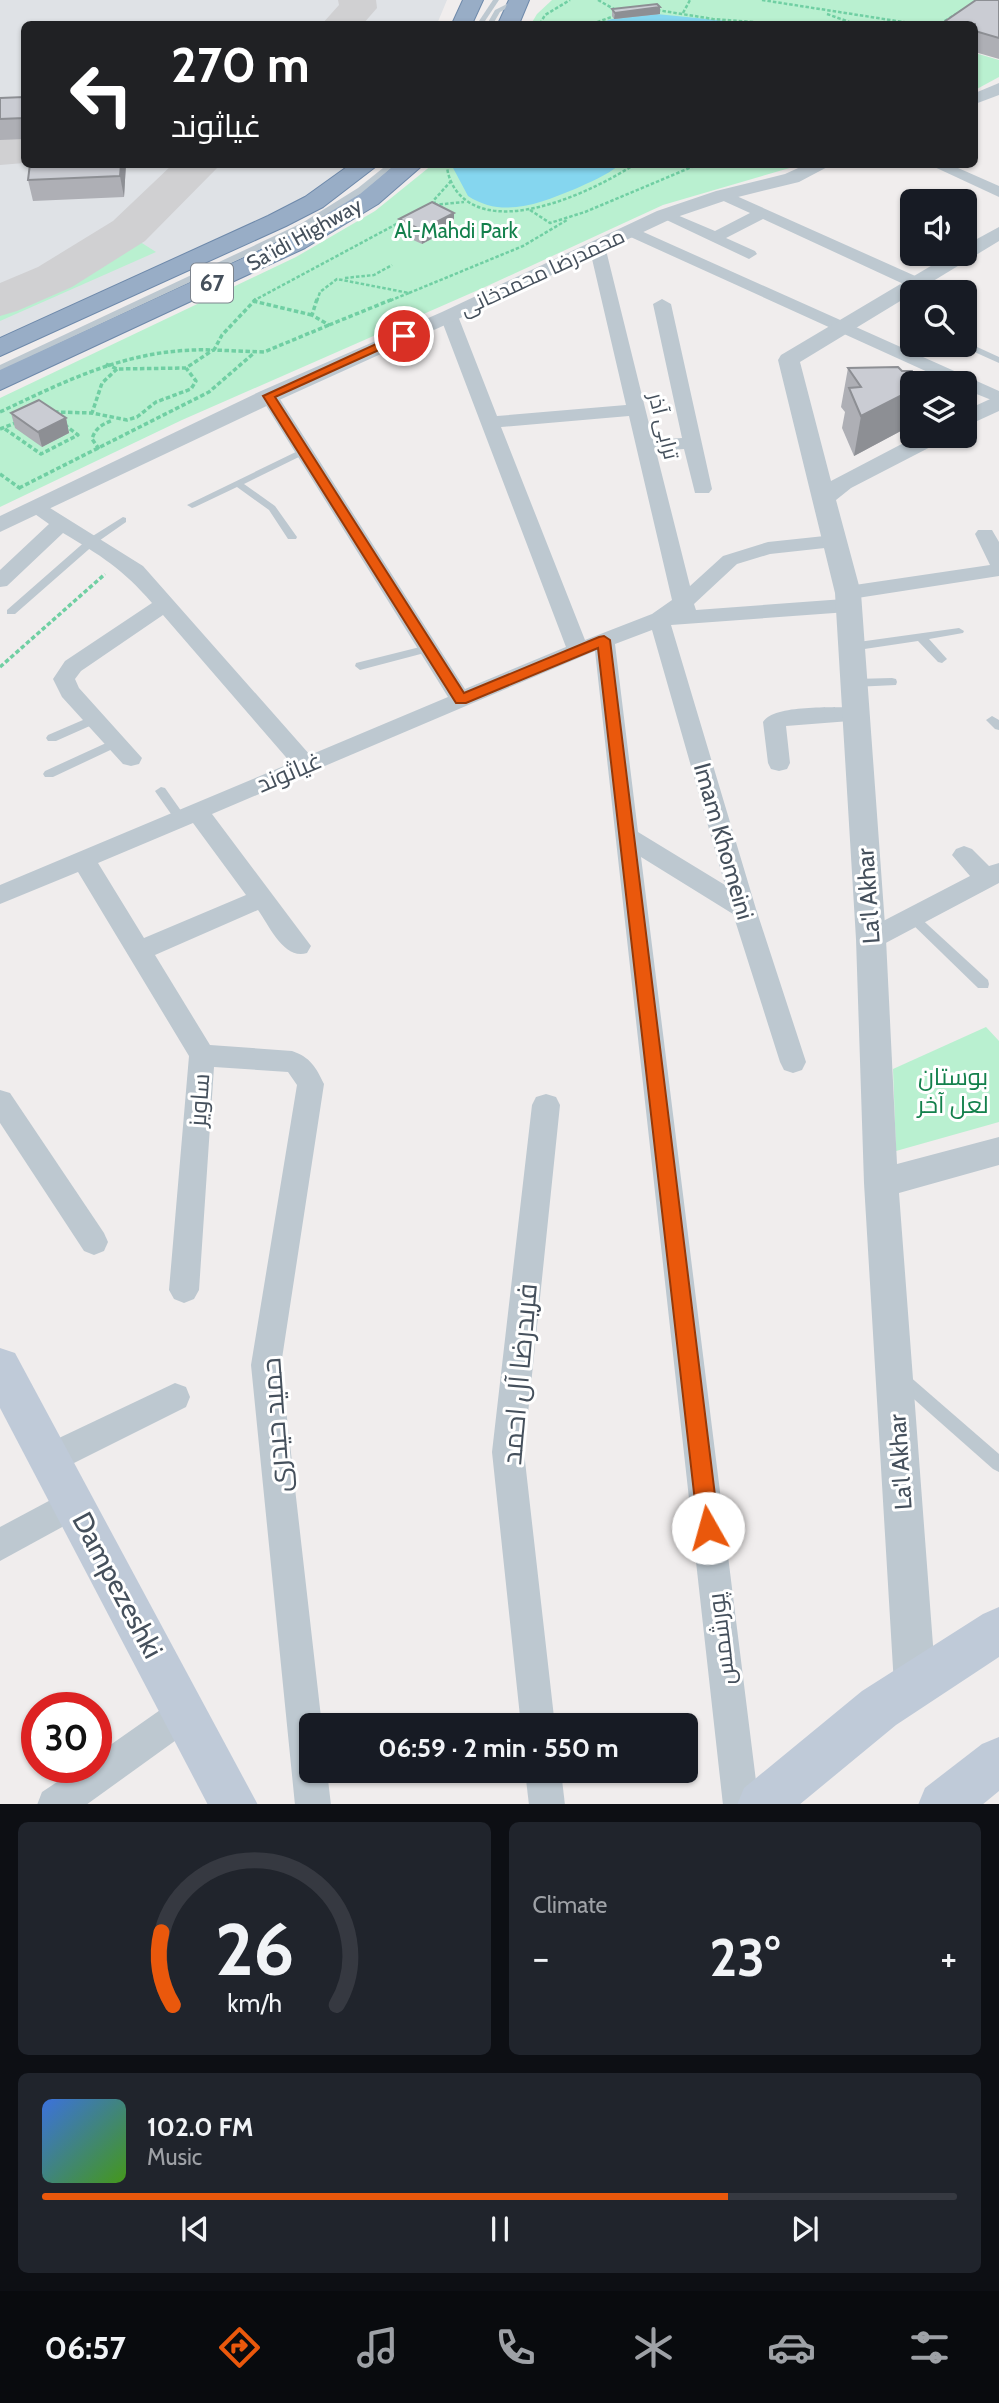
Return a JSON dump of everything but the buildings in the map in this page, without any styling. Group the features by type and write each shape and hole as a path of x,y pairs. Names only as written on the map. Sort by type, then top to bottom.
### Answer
{"highway":[{"path":"510,21 520,0"},
{"name":"Sa'idi Highway","path":"0,348 277,221 314,202 361,168"},
{"name":"Sa'idi Highway","path":"0,382 304,239 369,199 407,168"}],"main road":[{"name":"Dampezeshki","path":"0,1367 234,1804"},
{"path":"761,1804 841,1738 999,1630"},
{"path":"942,1804 999,1761"}],"street":[{"path":"978,98 999,88"},
{"name":"محمدرضا محمدخانی","path":"0,525 269,396 449,316 664,215 723,195 792,178 815,168"},
{"path":"944,168 999,192"},
{"path":"723,195 900,286"},
{"path":"711,237 762,213"},
{"path":"664,215 749,254"},
{"path":"630,231 999,400"},
{"name":"La'l Akhar","path":"926,280 999,233"},
{"name":"ترابی آذر","path":"597,246 685,610"},
{"name":"La'l Akhar","path":"900,296 789,360 848,599 871,939 881,1183 915,1685"},
{"path":"662,304 702,489"},
{"name":"پورشمس","path":"449,316 490,422 591,645 626,836 741,1804"},
{"path":"269,396 461,700"},
{"path":"977,413 999,400"},
{"path":"490,422 637,410"},
{"path":"646,446 692,443"},
{"path":"824,498 843,483 911,448"},
{"path":"35,507 121,559 136,571 306,765"},
{"path":"0,581 62,523"},
{"path":"985,534 999,563"},
{"path":"685,610 730,560 768,548 834,541"},
{"name":"غیاثوند","path":"0,895 591,645 685,610 848,599 999,570"},
{"path":"124,750 66,685 67,673 166,603"},
{"name":"Imam Khomeini","path":"659,619 744,909 793,1062"},
{"path":"779,764 774,722 782,719 855,715"},
{"path":"188,815 262,898 298,946"},
{"path":"626,836 744,909"},
{"path":"871,939 993,876 964,855"},
{"name":"ساویز","path":"83,859 202,1055 184,1290"},
{"path":"140,951 262,898"},
{"name":"حمید حیدری","path":"202,1055 292,1062 301,1067 311,1084 266,1365 313,1804"},
{"path":"0,1101 94,1242"},
{"name":"فریدرضا آل احمد","path":"537,1713 508,1452 546,1105"},
{"path":"881,1183 999,1152"},
{"path":"51,1458 175,1397"},
{"path":"0,1545 75,1503"},
{"path":"55,1804 185,1713"},
{"path":"544,1783 547,1804"}],"lane":[{"path":"472,11 496,0"},
{"path":"492,21 498,11 520,0"},
{"path":"0,360 285,229 329,205 379,168"},
{"path":"0,368 305,225 361,190 388,168"},
{"path":"977,350 999,360"},
{"path":"192,505 304,451"},
{"path":"237,483 272,508 292,537"},
{"path":"11,612 92,541 123,520"},
{"path":"850,648 959,631"},
{"path":"921,637 942,659"},
{"path":"360,666 428,649"},
{"path":"854,683 892,682"},
{"path":"52,738 97,718"},
{"path":"49,774 124,750"},
{"path":"161,791 188,815"},
{"path":"912,918 984,984"},
{"path":"895,1373 999,1464"}],"path":[{"path":"542,21 545,15 570,0"},
{"path":"598,0 622,15 602,21"},
{"path":"683,13 690,0"},
{"path":"762,0 896,21"},
{"path":"944,21 979,0"},
{"path":"796,6 845,21"},
{"path":"655,10 739,21"},
{"path":"448,168 464,202"},
{"path":"423,211 435,205 464,202 499,211 530,210 602,186 629,168"},
{"path":"530,210 550,223 575,216 689,168"},
{"path":"435,205 434,200 452,181"},
{"path":"0,412 106,364 172,348 264,352 523,246 575,216"},
{"path":"106,364 117,369 186,368 214,350 222,335 253,301 411,217"},
{"path":"312,315 320,292 337,279 374,275 392,265"},
{"path":"337,279 409,293"},
{"path":"253,301 312,315 330,326"},
{"path":"19,488 209,392 254,353"},
{"path":"3,429 41,454 78,435 44,412 92,413 127,420 137,417 156,402 191,389 196,381 186,368"},
{"path":"92,413 102,383 117,369"},
{"path":"23,401 31,406"},
{"path":"3,429 27,417"},
{"path":"99,449 92,439 93,434 114,419"},
{"path":"0,667 121,559"}],"shaded area":[{"path":"0,0 447,0 438,21 21,21 21,168 350,168 299,202 0,341"}],"green space":[{"path":"552,0 999,0 966,21 533,21"},
{"path":"978,54 999,60 999,77 978,88"},
{"name":"Al-Mahdi Park","path":"428,168 790,168 663,205 485,287 182,420 0,507 0,398 296,257 375,211"},
{"path":"134,238 156,252 0,321 0,305 62,278"},
{"name":"بوستان لعل آخر","path":"986,1027 999,1041 999,1122 896,1151 893,1069"}],"water":[{"path":"656,14 727,21 606,21"},
{"path":"453,168 615,168 562,194 522,206 495,207 468,196"}],"taxiway":[{"path":"344,21 358,8 357,0"},
{"path":"0,152 21,150"},
{"path":"0,301 55,277 129,231 195,168"}],"route":[{"path":"404,336 269,396 461,700 604,640 708,1528"}]}
